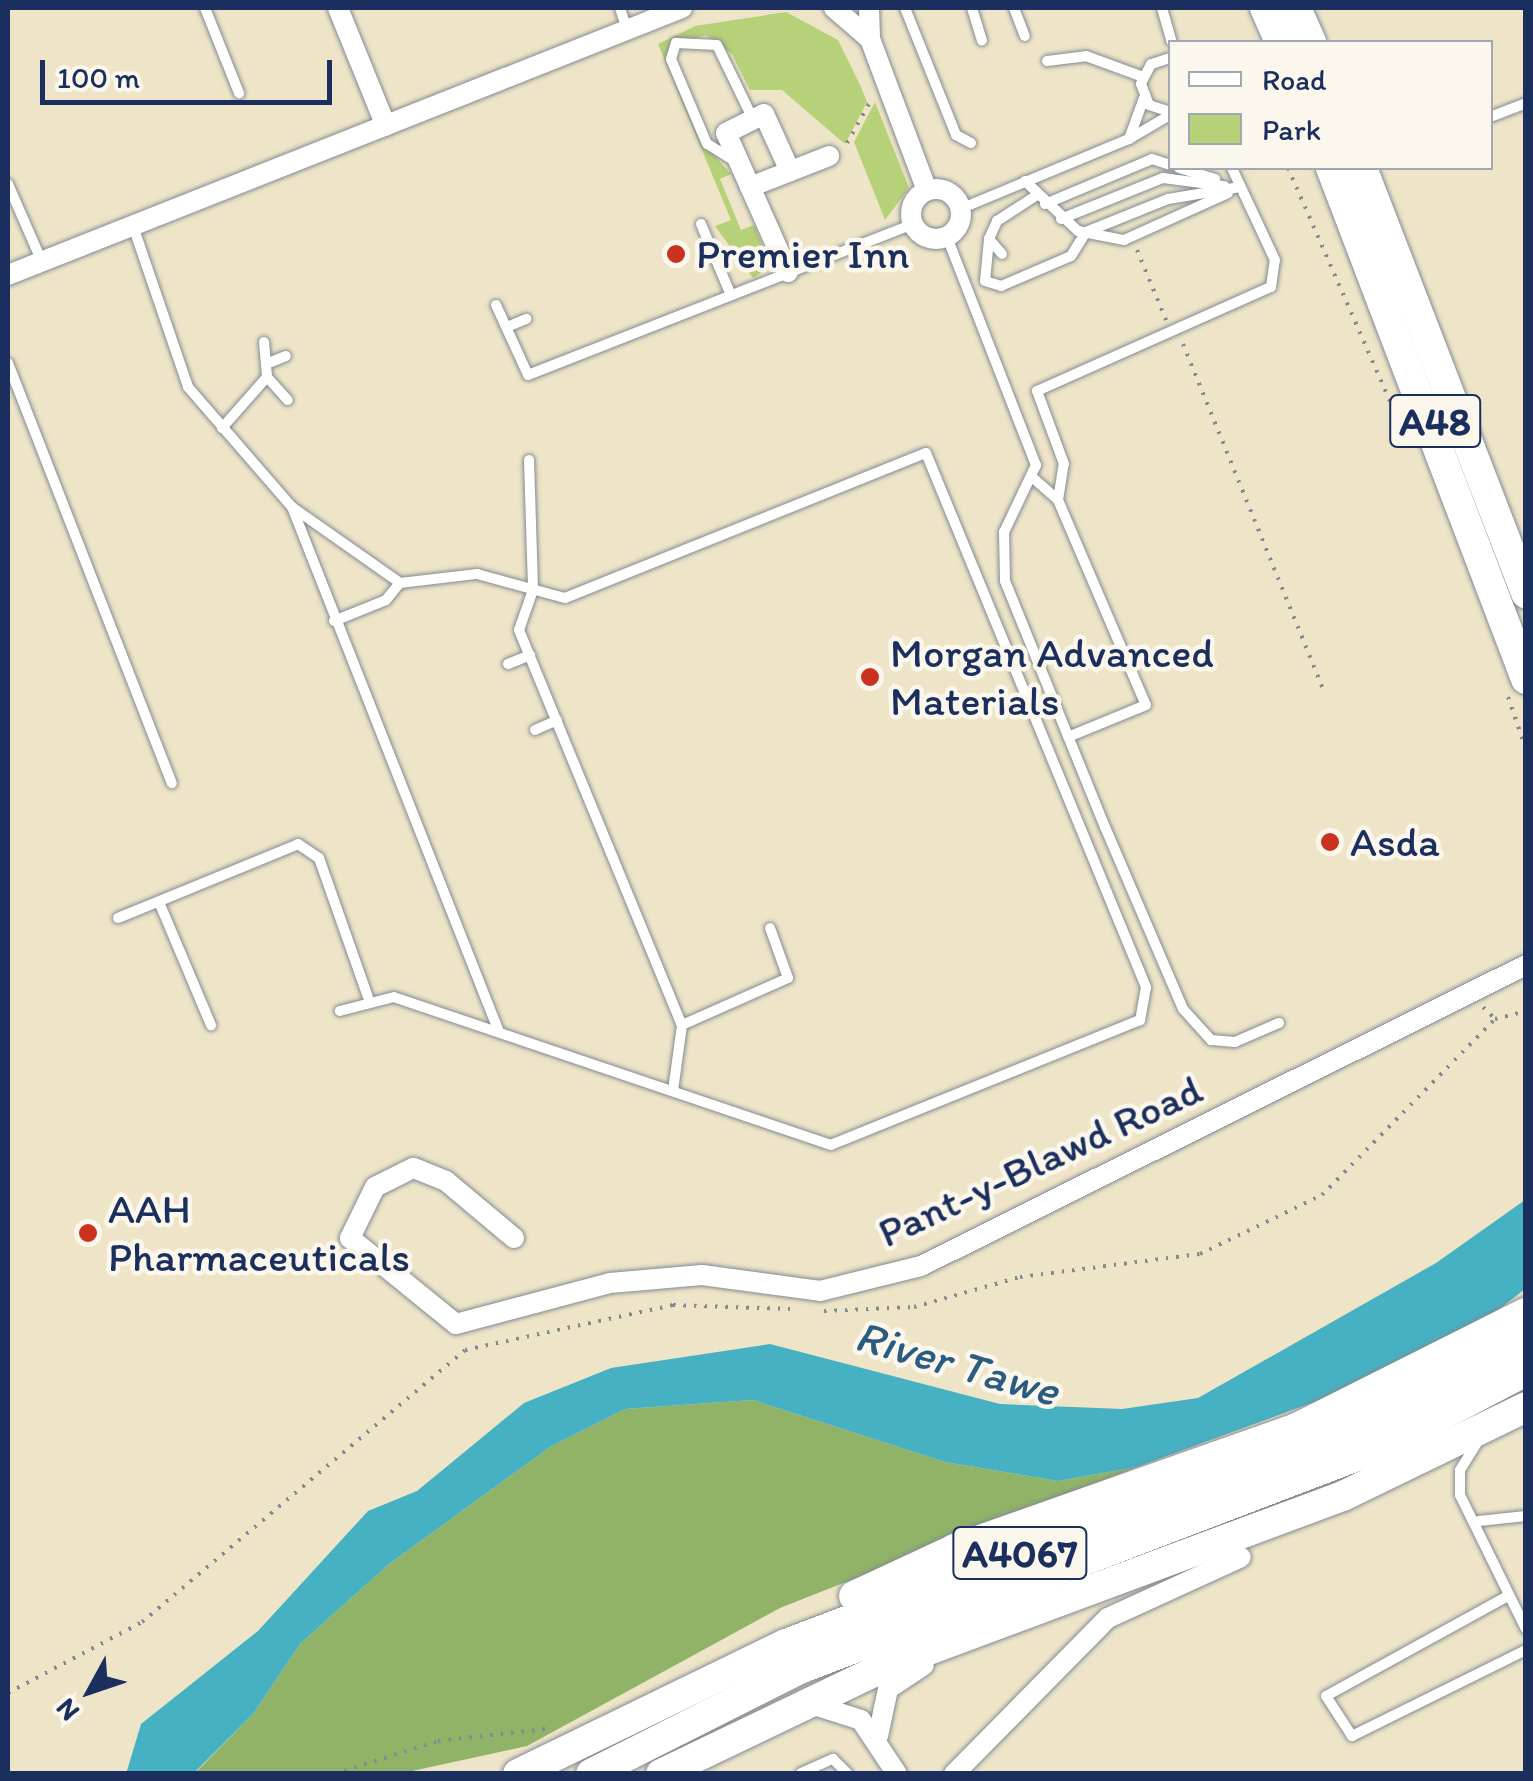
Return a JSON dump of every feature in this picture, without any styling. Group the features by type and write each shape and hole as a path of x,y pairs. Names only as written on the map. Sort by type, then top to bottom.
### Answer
{"main road":[{"path":"1265,8 1279,40"},
{"path":"1296,8 1310,40"},
{"name":"A48","path":"1333,170 1514,680"},
{"name":"A48","path":"1363,170 1526,594"},
{"path":"786,1644 846,1599 956,1548 1297,1428 1526,1312"},
{"name":"A4067","path":"518,1774 786,1644 1354,1430 1526,1341"},
{"name":"A4067","path":"591,1774 680,1726 930,1614 1383,1446 1526,1371"},
{"path":"661,1774 800,1703 1342,1496 1526,1407"},
{"path":"611,1774 680,1726"}],"street":[{"path":"338,8 386,126"},
{"path":"8,275 682,8"},
{"path":"834,8 870,39"},
{"path":"869,8 870,39 927,191"},
{"path":"788,272 726,133 764,114 790,171"},
{"path":"750,187 829,156"},
{"path":"927,191 944,191 960,210 946,237 924,236 913,224 915,201 927,191"},
{"name":"Pant-y-Blawd Road","path":"514,1238 446,1181 413,1168 375,1187 350,1238 456,1324 610,1283 702,1274 820,1291 921,1266 1526,965"},
{"path":"954,1774 1108,1618 1241,1557"},
{"path":"878,1736 879,1709 900,1676 1043,1608"},
{"path":"800,1703 838,1708 878,1736 897,1774"}],"lane":[{"path":"205,8 239,93"},
{"path":"620,8 627,30"},
{"path":"906,8 956,135 972,143"},
{"path":"972,8 982,40"},
{"path":"1014,8 1025,36"},
{"path":"1162,8 1171,40"},
{"path":"739,163 706,144 671,59 676,43 717,45 752,117"},
{"path":"1047,62 1086,56 1142,77"},
{"path":"1142,77 1168,59"},
{"path":"1128,139 1144,98 1142,77"},
{"path":"1144,98 1168,113"},
{"path":"1493,117 1526,103"},
{"path":"960,210 1128,139 1168,115"},
{"path":"1168,164 1152,159 1041,199 997,220 988,240 983,272 992,287 1071,256 1086,232 1168,199 1240,188"},
{"path":"1185,170 1240,188"},
{"path":"1058,500 1064,464 1036,391 1176,333 1271,287 1274,260 1233,170"},
{"path":"1056,219 1163,178 1240,188"},
{"path":"1026,181 1056,219 1086,232 1124,240 1240,188"},
{"path":"8,184 42,262"},
{"path":"700,224 730,293"},
{"path":"496,305 528,375 913,224"},
{"path":"133,225 170,351 222,428 292,508 400,582 478,574 565,598 926,454 1146,986 1140,1020 831,1145 499,1032 368,997 340,1011"},
{"path":"946,237 1033,478 1058,500 1146,704 1068,737"},
{"path":"988,240 1002,254"},
{"path":"507,328 526,319"},
{"path":"222,428 267,377 271,362 264,342"},
{"path":"271,362 286,356"},
{"path":"8,363 172,782"},
{"path":"267,377 288,400"},
{"path":"529,460 532,590 519,630 682,1025 673,1091"},
{"path":"1033,478 1004,532 1005,582 1183,1009 1211,1040 1235,1042 1279,1023"},
{"path":"292,508 499,1032"},
{"path":"334,621 386,600 400,582"},
{"path":"508,664 530,655"},
{"path":"535,730 557,720"},
{"path":"118,918 298,844 319,858 368,997"},
{"path":"160,902 211,1025"},
{"path":"682,1025 788,978 770,928"},
{"path":"1486,1429 1460,1470 1460,1495 1479,1521 1506,1598 1526,1629"},
{"path":"1479,1521 1526,1516"},
{"path":"1506,1598 1326,1696 1352,1736 1526,1650"},
{"path":"800,1769 832,1759 848,1774"}],"path":[{"path":"847,144 870,102"},
{"path":"1289,170 1391,412 1413,442"},
{"path":"1124,240 1138,250 1176,333 1324,691"},
{"path":"1514,680 1526,748"},
{"path":"813,1310 914,1308 1020,1277 1200,1254 1322,1195 1495,1019 1526,1011"},
{"path":"8,1692 142,1622 465,1350 673,1305 794,1309"},
{"path":"334,1774 438,1742 558,1728"}],"green space":[{"path":"786,12 838,40 861,87 867,102 845,144 782,90 750,90 732,54 706,35 668,47 705,145 731,174 720,179 741,230 754,225 771,266 753,278 715,226 731,220 658,44 695,26"},
{"path":"875,102 909,188 885,220 854,142"},
{"path":"753,1400 945,1462 1058,1481 1137,1467 780,1608 527,1746 403,1773 194,1774 253,1714 300,1644 389,1564 550,1447 625,1409"}],"water":[{"path":"1525,1200 1525,1289 1497,1311 1363,1384 1137,1467 1058,1481 945,1462 753,1400 625,1409 550,1447 389,1564 300,1644 253,1714 194,1773 126,1774 141,1724 258,1631 368,1511 417,1491 524,1403 611,1368 770,1344 1000,1404 1122,1409 1198,1398 1436,1263"}],"place":[{"name":"Premier Inn","path":"676,254"},
{"name":"Morgan Advanced Materials","path":"870,677"},
{"name":"Asda","path":"1330,842"},
{"name":"AAH Pharmaceuticals","path":"88,1233"}],"water label":[{"name":"River Tawe","path":"957,1363"}]}
